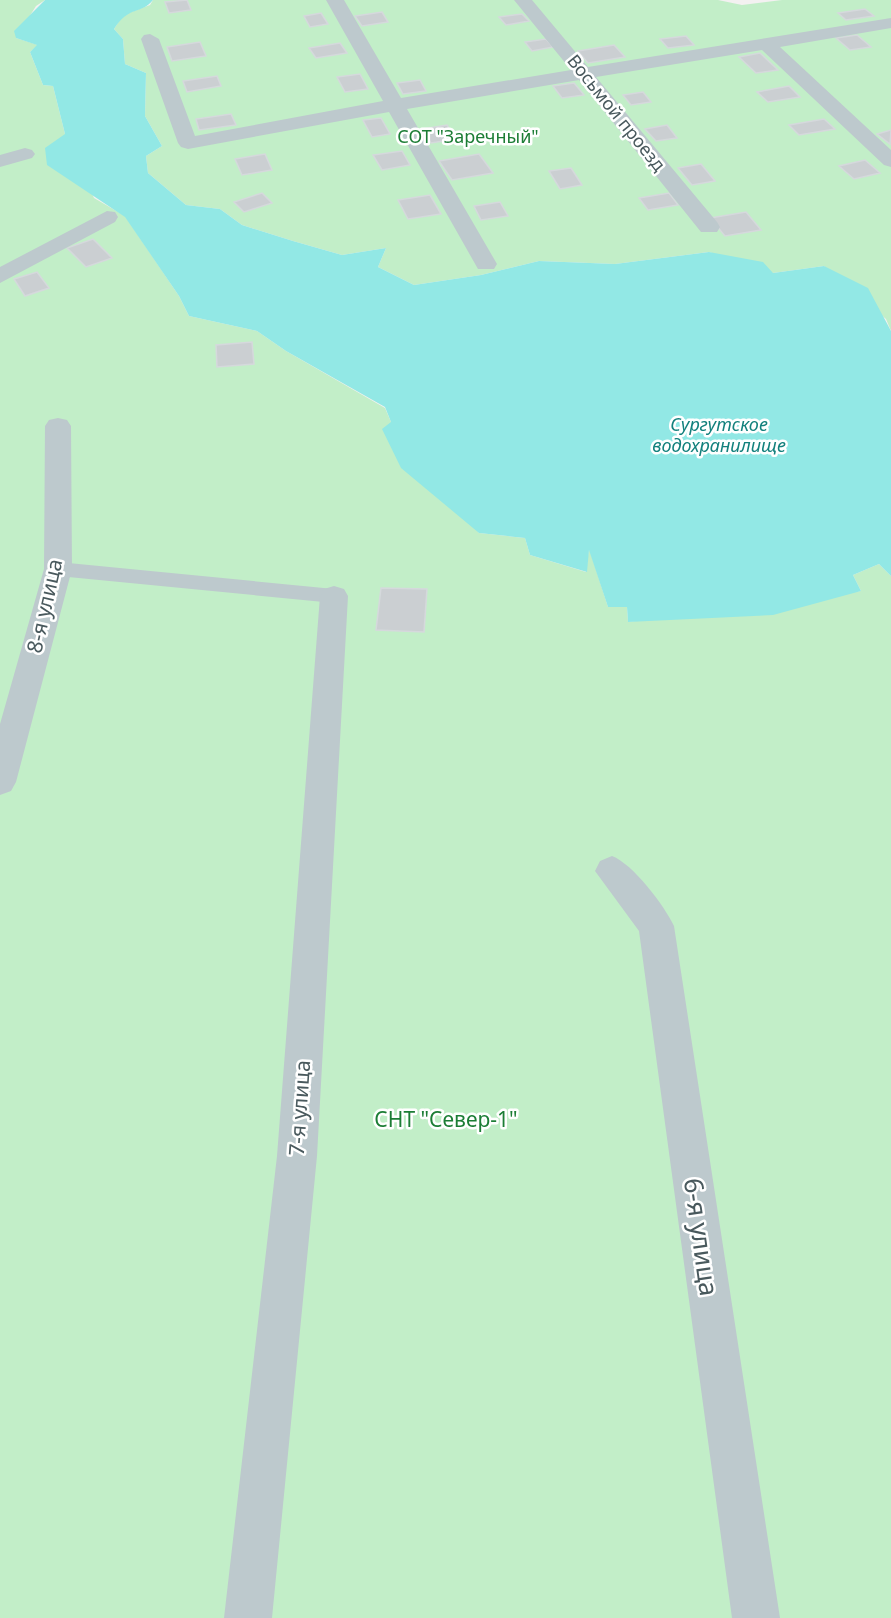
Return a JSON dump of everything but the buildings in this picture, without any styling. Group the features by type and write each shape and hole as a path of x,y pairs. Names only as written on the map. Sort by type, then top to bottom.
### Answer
{"street":[{"path":"335,0 486,264"},
{"name":"Восьмой проезд","path":"523,0 709,227"},
{"path":"150,39 188,143 393,105 891,23"},
{"path":"768,45 891,161"},
{"path":"0,160 25,154"},
{"path":"0,276 107,217"},
{"name":"8-я улица","path":"0,782 58,569 58,426"},
{"name":"7-я улица","path":"248,1618 297,1156 334,596"},
{"name":"6-я улица","path":"612,870 656,926 756,1618"}],"lane":[{"path":"58,569 334,596"}],"green space":[{"name":"СНТ \"Север-1\"","path":"0,0 45,0 36,6 16,38 38,45 30,52 43,85 53,86 65,134 94,198 125,216 179,296 189,316 257,331 286,351 385,408 391,422 479,533 525,538 530,555 586,572 589,548 608,607 627,607 628,622 861,591 853,575 879,564 891,576 891,1618 0,1618"},
{"name":"СОТ \"Заречный\"","path":"153,0 718,0 742,5 782,0 891,0 891,331 886,319 824,266 773,273 709,252 615,264 539,261 481,275 414,285 378,267 386,248 342,255 242,225 220,209 186,205 148,173 146,156 162,146 145,116 146,73 125,64 123,39 114,29 123,15 150,5"}],"water":[{"name":"Сургутское водохранилище","path":"45,0 153,0 148,5 125,16 114,29 123,39 125,64 146,73 145,116 162,146 146,156 148,173 186,205 220,209 242,225 342,255 386,248 378,267 414,285 481,275 539,261 615,264 709,252 763,262 773,273 824,266 868,288 891,331 891,576 879,564 853,575 861,591 773,615 628,622 627,607 608,607 589,550 587,572 530,555 525,538 479,533 401,468 382,429 391,422 385,407 286,351 257,331 189,316 179,296 125,217 47,165 45,148 65,134 53,86 43,85 30,52 37,45 16,38 14,31"}]}
